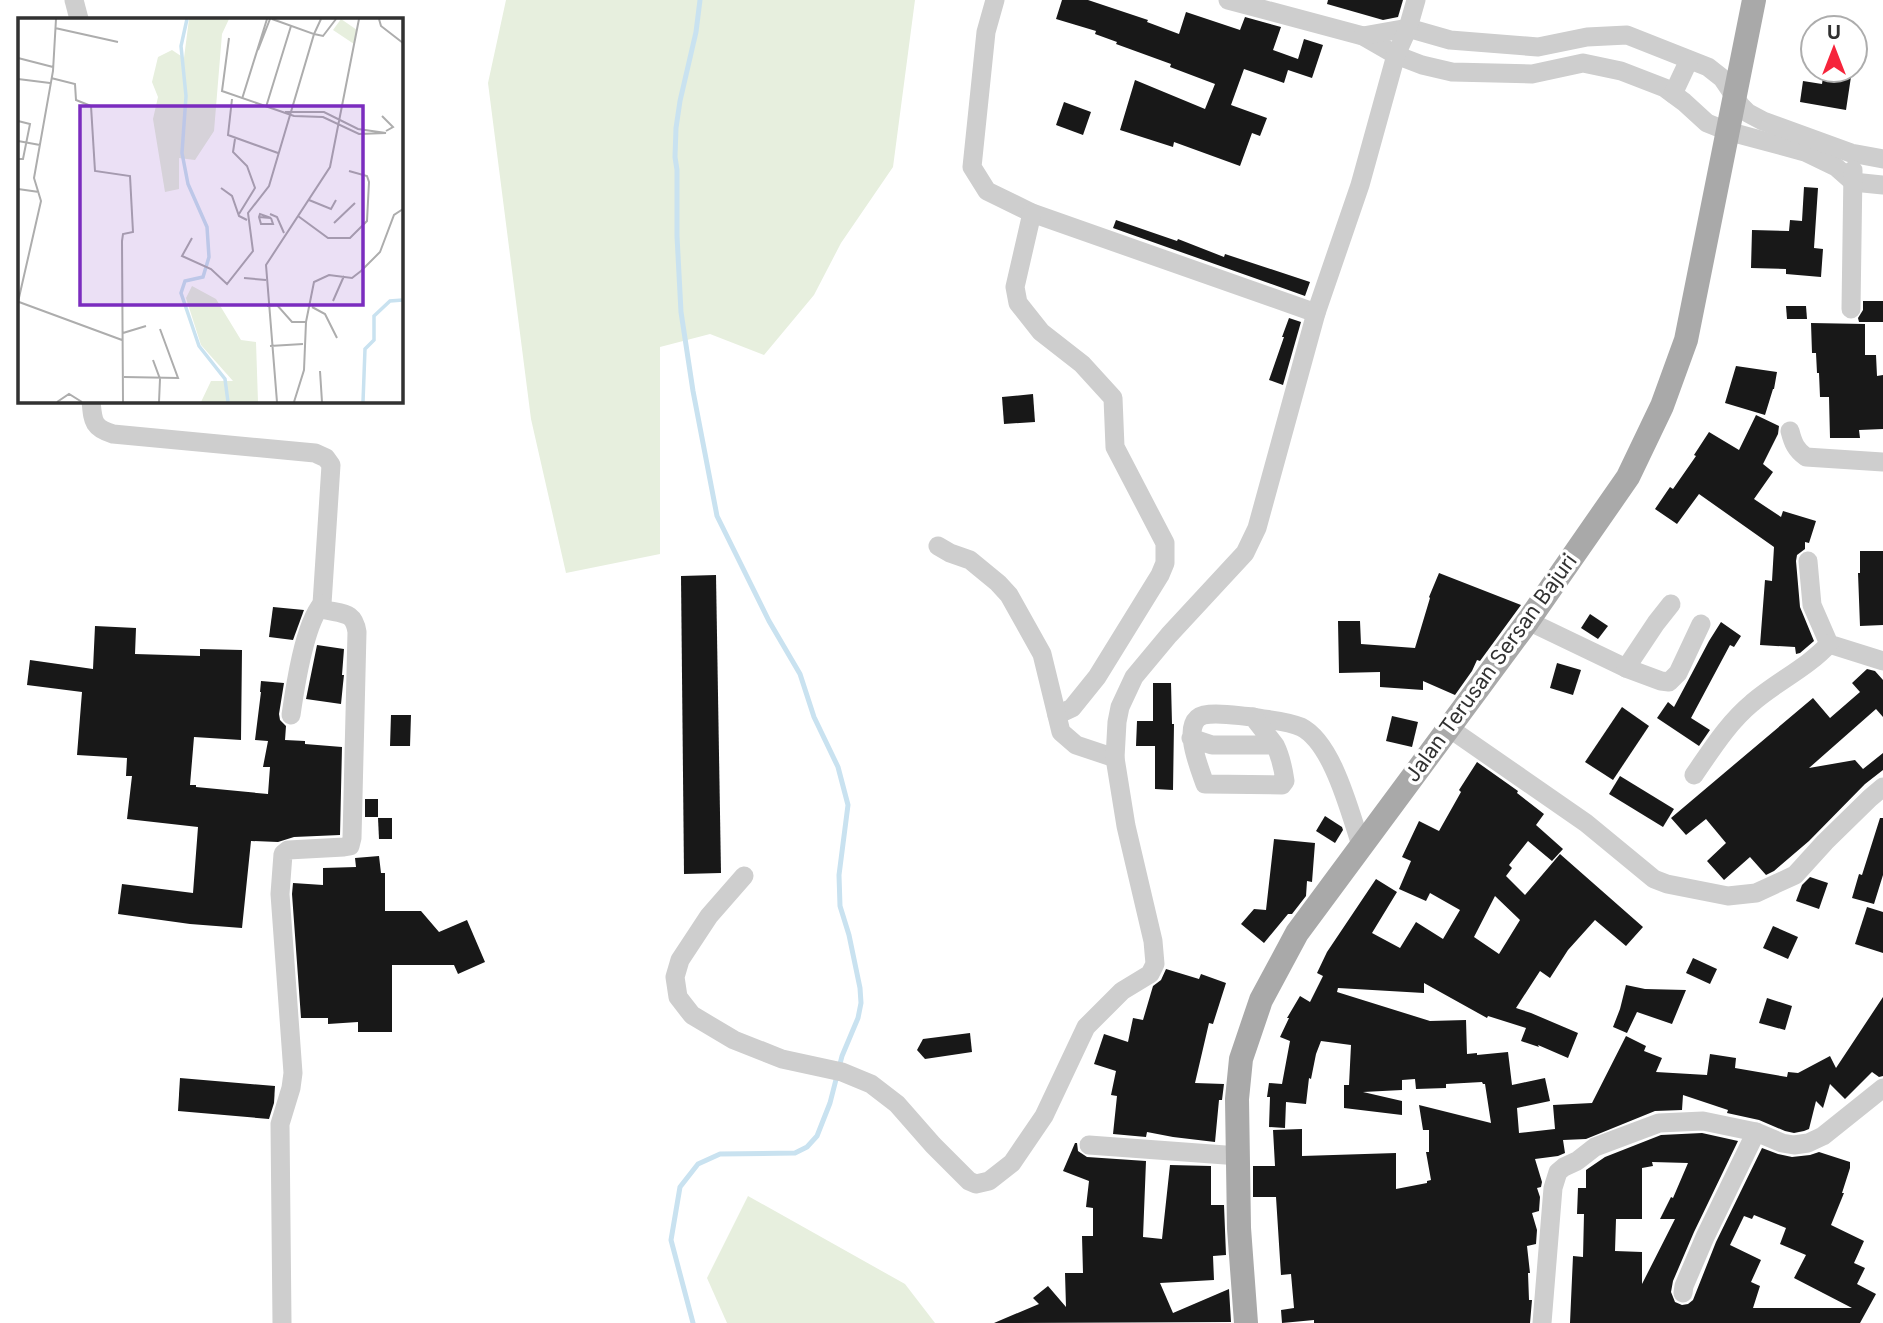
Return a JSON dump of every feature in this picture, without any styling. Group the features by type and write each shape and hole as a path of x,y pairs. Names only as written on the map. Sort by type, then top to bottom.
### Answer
{"main road":[{"name":"Jalan Terusan Sersan Bajuri","path":"1247,1323 1239,1228 1237,1100 1241,1059 1261,1000 1297,933 1528,621 1628,477 1662,406 1686,340 1754,0"}],"street":[{"path":"74,0 79,18"},
{"path":"995,0 986,33 972,167 987,191 1032,213 1316,313"},
{"path":"744,876 709,916 680,960 675,976 678,997 692,1015 734,1040 782,1059 842,1072 871,1084 897,1104 968,1181 976,1184 989,1181 1012,1163 1044,1116 1086,1027 1122,991 1150,974 1155,964 1153,941 1126,826 1115,758 1116,722 1133,677 1245,553 1257,528 1316,313 1360,185 1396,55 1416,0"},
{"path":"1235,1 1363,36 1396,55 1452,72 1532,74 1583,62 1621,71 1656,84 1673,94 1707,123 1805,152 1836,167 1853,182 1883,185"},
{"path":"1363,36 1408,28 1450,40 1538,47 1587,37 1627,35 1708,67 1748,113 1763,121 1851,153 1883,159"},
{"path":"1532,74 1538,47"},
{"path":"1673,94 1689,60"},
{"path":"1851,153 1851,309"},
{"path":"1032,213 1015,286 1018,303 1041,332 1082,364 1114,398 1115,447 1165,543 1165,563 1160,575 1097,677 1072,708 1057,715"},
{"path":"91,402 93,421 98,428 113,434 314,453 326,458 331,468 323,604 326,610 351,616 356,622 354,811 351,846 288,850 283,855 280,894 293,1073 280,1124 282,1323"},
{"path":"1790,431 1793,443 1806,457 1883,461"},
{"path":"938,546 970,561 1009,595 1042,654 1060,732 1076,745 1115,758"},
{"path":"1808,561 1812,605 1829,644 1883,661"},
{"path":"291,715 299,666 315,614 323,604"},
{"path":"1626,667 1671,604"},
{"path":"1528,621 1626,667 1669,682 1678,673 1702,624"},
{"path":"1694,775 1723,733 1752,703 1829,644"},
{"path":"1253,717 1275,745 1281,758 1285,781 1282,785 1205,784 1191,738 1194,721 1200,715 1253,717 1298,726 1312,736 1330,760 1361,845"},
{"path":"1449,728 1586,823 1654,878 1667,884 1728,895 1756,893 1795,875 1825,842 1883,787"},
{"path":"1191,738 1212,745 1275,745"},
{"path":"1542,1323 1553,1188 1559,1172 1564,1167 1595,1147 1659,1123 1703,1121 1756,1132 1782,1143 1808,1143 1823,1136 1883,1088"},
{"path":"1683,1293 1705,1237 1756,1132"},
{"path":"1089,1144 1239,1156"}],"green space":[{"path":"506,0 915,0 893,167 841,243 814,295 764,355 710,334 660,347 660,554 566,573 531,419 488,83"},
{"path":"748,1196 905,1284 935,1323 727,1323 707,1278"}],"building":[{"path":"1062,0 1088,0 1148,20 1147,22 1179,34 1186,12 1240,30 1245,17 1281,27 1273,50 1298,59 1304,39 1323,45 1312,78 1288,70 1284,83 1244,69 1231,105 1267,118 1260,136 1252,133 1240,166 1174,142 1173,147 1120,130 1135,80 1205,109 1215,84 1116,44 1117,42 1095,34 1096,31 1056,19"},
{"path":"1328,0 1403,0 1398,17 1383,20 1327,4"},
{"path":"1803,84 1850,84 1846,110 1800,102"},
{"path":"1064,102 1091,112 1083,135 1056,125"},
{"path":"1804,187 1818,188 1814,248 1823,249 1821,277 1786,274 1786,269 1751,268 1752,230 1789,231 1790,220 1802,221"},
{"path":"1116,220 1177,241 1178,239 1224,257 1225,254 1310,282 1305,296 1113,228"},
{"path":"1863,301 1883,301 1883,322 1859,322"},
{"path":"1786,306 1806,306 1807,319 1787,319"},
{"path":"1289,318 1301,322 1283,385 1269,380"},
{"path":"1811,323 1865,324 1865,355 1876,355 1877,376 1883,375 1883,429 1859,430 1860,438 1830,438 1829,397 1820,397 1816,353 1812,353"},
{"path":"1736,366 1777,372 1765,415 1725,403"},
{"path":"1033,394 1035,422 1004,424 1002,397"},
{"path":"1756,415 1779,426 1778,434 1763,464 1773,472 1754,499 1781,517 1783,511 1816,521 1809,543 1805,542 1805,549 1797,555 1796,561 1800,607 1814,641 1796,654 1795,647 1760,645 1765,580 1772,581 1774,547 1699,494 1677,524 1655,509 1670,487 1673,489 1709,432 1739,450"},
{"path":"1860,551 1883,551 1883,625 1860,626"},
{"path":"1439,573 1521,605 1480,661 1477,660 1455,695 1423,681 1423,690 1380,687 1380,672 1339,673 1338,621 1360,621 1361,644 1415,648 1429,597"},
{"path":"716,575 721,873 684,874 681,576"},
{"path":"273,607 304,610 293,640 269,637"},
{"path":"1590,614 1608,626 1598,639 1581,628"},
{"path":"1721,622 1741,636 1734,647 1730,645 1691,718 1710,730 1699,746 1657,718 1668,702 1674,707"},
{"path":"95,626 136,628 135,654 200,656 200,649 242,650 241,740 194,737 190,785 268,794 270,767 263,767 268,741 255,740 261,681 284,683 279,714 280,720 286,726 285,740 342,747 340,835 294,837 278,842 251,841 242,928 118,914 122,884 193,893 198,827 127,819 132,776 126,776 127,758 77,755 82,692 27,685 30,660 93,669"},
{"path":"317,645 344,649 341,704 306,699"},
{"path":"1557,663 1581,670 1573,695 1550,688"},
{"path":"1867,669 1875,671 1883,680 1883,717 1876,709 1809,768 1855,760 1863,769 1883,753 1883,770 1774,871 1766,875 1750,857 1724,880 1707,861 1726,843 1706,819 1686,835 1671,818 1813,698 1830,718 1860,692 1852,683"},
{"path":"1153,683 1171,683 1174,724 1173,790 1155,789 1155,746 1136,746 1137,721 1153,721"},
{"path":"1622,707 1649,726 1613,780 1585,762"},
{"path":"391,715 411,715 410,746 390,746"},
{"path":"1392,716 1418,722 1412,747 1386,741"},
{"path":"1477,762 1518,791 1517,793 1544,814 1536,825 1563,849 1552,861 1528,841 1509,865 1512,868 1506,876 1525,895 1560,854 1643,927 1626,946 1595,920 1568,950 1550,978 1540,971 1516,1008 1578,1033 1568,1058 1521,1041 1526,1028 1488,1016 1487,1018 1424,983 1424,993 1338,988 1337,992 1430,1021 1466,1020 1467,1054 1508,1052 1512,1085 1545,1078 1550,1101 1517,1108 1519,1133 1555,1129 1553,1105 1592,1103 1626,1036 1646,1046 1644,1051 1662,1058 1656,1072 1707,1075 1710,1054 1736,1058 1735,1068 1787,1077 1788,1072 1798,1073 1830,1056 1836,1068 1883,997 1883,1076 1879,1077 1872,1072 1845,1099 1830,1084 1823,1108 1816,1101 1809,1129 1804,1131 1785,1131 1759,1120 1727,1113 1728,1110 1683,1095 1682,1110 1655,1111 1586,1139 1563,1140 1565,1153 1535,1159 1542,1182 1541,1187 1537,1188 1540,1197 1539,1211 1532,1213 1537,1230 1536,1244 1527,1246 1529,1300 1532,1300 1530,1323 1314,1323 1314,1320 1282,1323 1281,1310 1294,1308 1291,1274 1281,1275 1276,1197 1253,1197 1253,1166 1275,1166 1273,1130 1302,1129 1302,1156 1396,1153 1396,1189 1431,1180 1426,1152 1429,1152 1429,1130 1423,1130 1419,1105 1491,1123 1485,1084 1482,1082 1446,1084 1446,1088 1416,1089 1415,1079 1402,1080 1402,1090 1363,1092 1402,1101 1402,1115 1344,1108 1344,1085 1349,1085 1351,1045 1321,1041 1311,1079 1309,1078 1306,1104 1286,1102 1285,1128 1269,1127 1269,1083 1282,1084 1290,1041 1280,1037 1287,1018 1300,996 1310,1002 1323,976 1317,973 1327,952 1376,879 1397,892 1372,933 1400,948 1416,922 1443,939 1460,910 1430,893 1426,901 1399,889 1411,861 1402,857 1419,821 1439,831 1461,792 1459,790","holes":["1495,896 1520,920 1499,954 1474,937"]},
{"path":"1620,776 1674,809 1663,827 1609,794"},
{"path":"365,799 378,799 378,817 365,817"},
{"path":"1325,816 1342,827 1343,830 1335,843 1316,831"},
{"path":"378,818 392,818 392,839 379,839"},
{"path":"1880,818 1883,818 1883,875 1874,904 1852,898"},
{"path":"1274,839 1315,843 1312,882 1307,881 1306,896 1264,943 1241,924 1254,909 1266,910"},
{"path":"379,856 381,873 385,873 385,911 421,911 439,932 467,920 485,962 458,974 454,965 392,965 392,1032 358,1032 358,1022 328,1024 328,1018 301,1018 293,883 323,885 323,868 356,867 355,858"},
{"path":"1810,877 1828,883 1819,909 1796,901 1802,885"},
{"path":"1867,907 1883,912 1883,953 1855,944"},
{"path":"1773,926 1798,937 1788,959 1763,948"},
{"path":"1693,958 1717,969 1710,984 1686,973"},
{"path":"1166,969 1199,979 1201,974 1226,983 1213,1024 1209,1023 1195,1083 1224,1084 1222,1100 1219,1100 1215,1142 1147,1132 1146,1137 1113,1134 1117,1096 1111,1095 1116,1071 1094,1064 1104,1034 1128,1042 1133,1018 1143,1020 1153,986 1161,980"},
{"path":"1626,985 1645,989 1686,990 1672,1024 1637,1012 1627,1033 1613,1027"},
{"path":"1767,998 1792,1006 1785,1030 1759,1023"},
{"path":"970,1033 972,1052 925,1059 917,1050 923,1039"},
{"path":"180,1078 275,1086 269,1119 178,1111"},
{"path":"1702,1133 1738,1141 1673,1281 1671,1292 1675,1302 1682,1305 1693,1300 1716,1242 1762,1148 1792,1157 1819,1152 1850,1162 1844,1193 1831,1225 1864,1241 1854,1263 1865,1268 1857,1284 1876,1294 1860,1323 1570,1323 1573,1256 1583,1257 1584,1214 1577,1214 1578,1188 1586,1188 1586,1170 1605,1157 1661,1135","holes":["1652,1162 1688,1163 1673,1198 1671,1197 1660,1219 1675,1219 1642,1284 1642,1252 1615,1251 1616,1219 1642,1219 1642,1168 1653,1166","1754,1215 1786,1228 1780,1244 1806,1255 1794,1278 1852,1308 1753,1308 1760,1286 1751,1282 1761,1260 1730,1245 1744,1216 1752,1219"]},
{"path":"1075,1143 1078,1151 1087,1157 1146,1161 1143,1237 1162,1239 1170,1165 1211,1166 1211,1205 1224,1205 1226,1255 1213,1256 1214,1280 1160,1283 1173,1313 1229,1289 1231,1322 994,1323 1039,1304 1033,1298 1048,1286 1066,1307 1065,1273 1083,1273 1082,1236 1093,1236 1093,1208 1086,1207 1089,1181 1063,1171"}],"waterway":[{"path":"693,1323 671,1240 680,1187 698,1164 720,1154 795,1153 807,1147 817,1136 830,1103 842,1056 858,1018 861,1003 849,935 840,906 839,875 848,805 838,767 814,717 800,674 769,621 717,516 693,391 681,312 675,157 680,101 696,32 700,0"}]}
